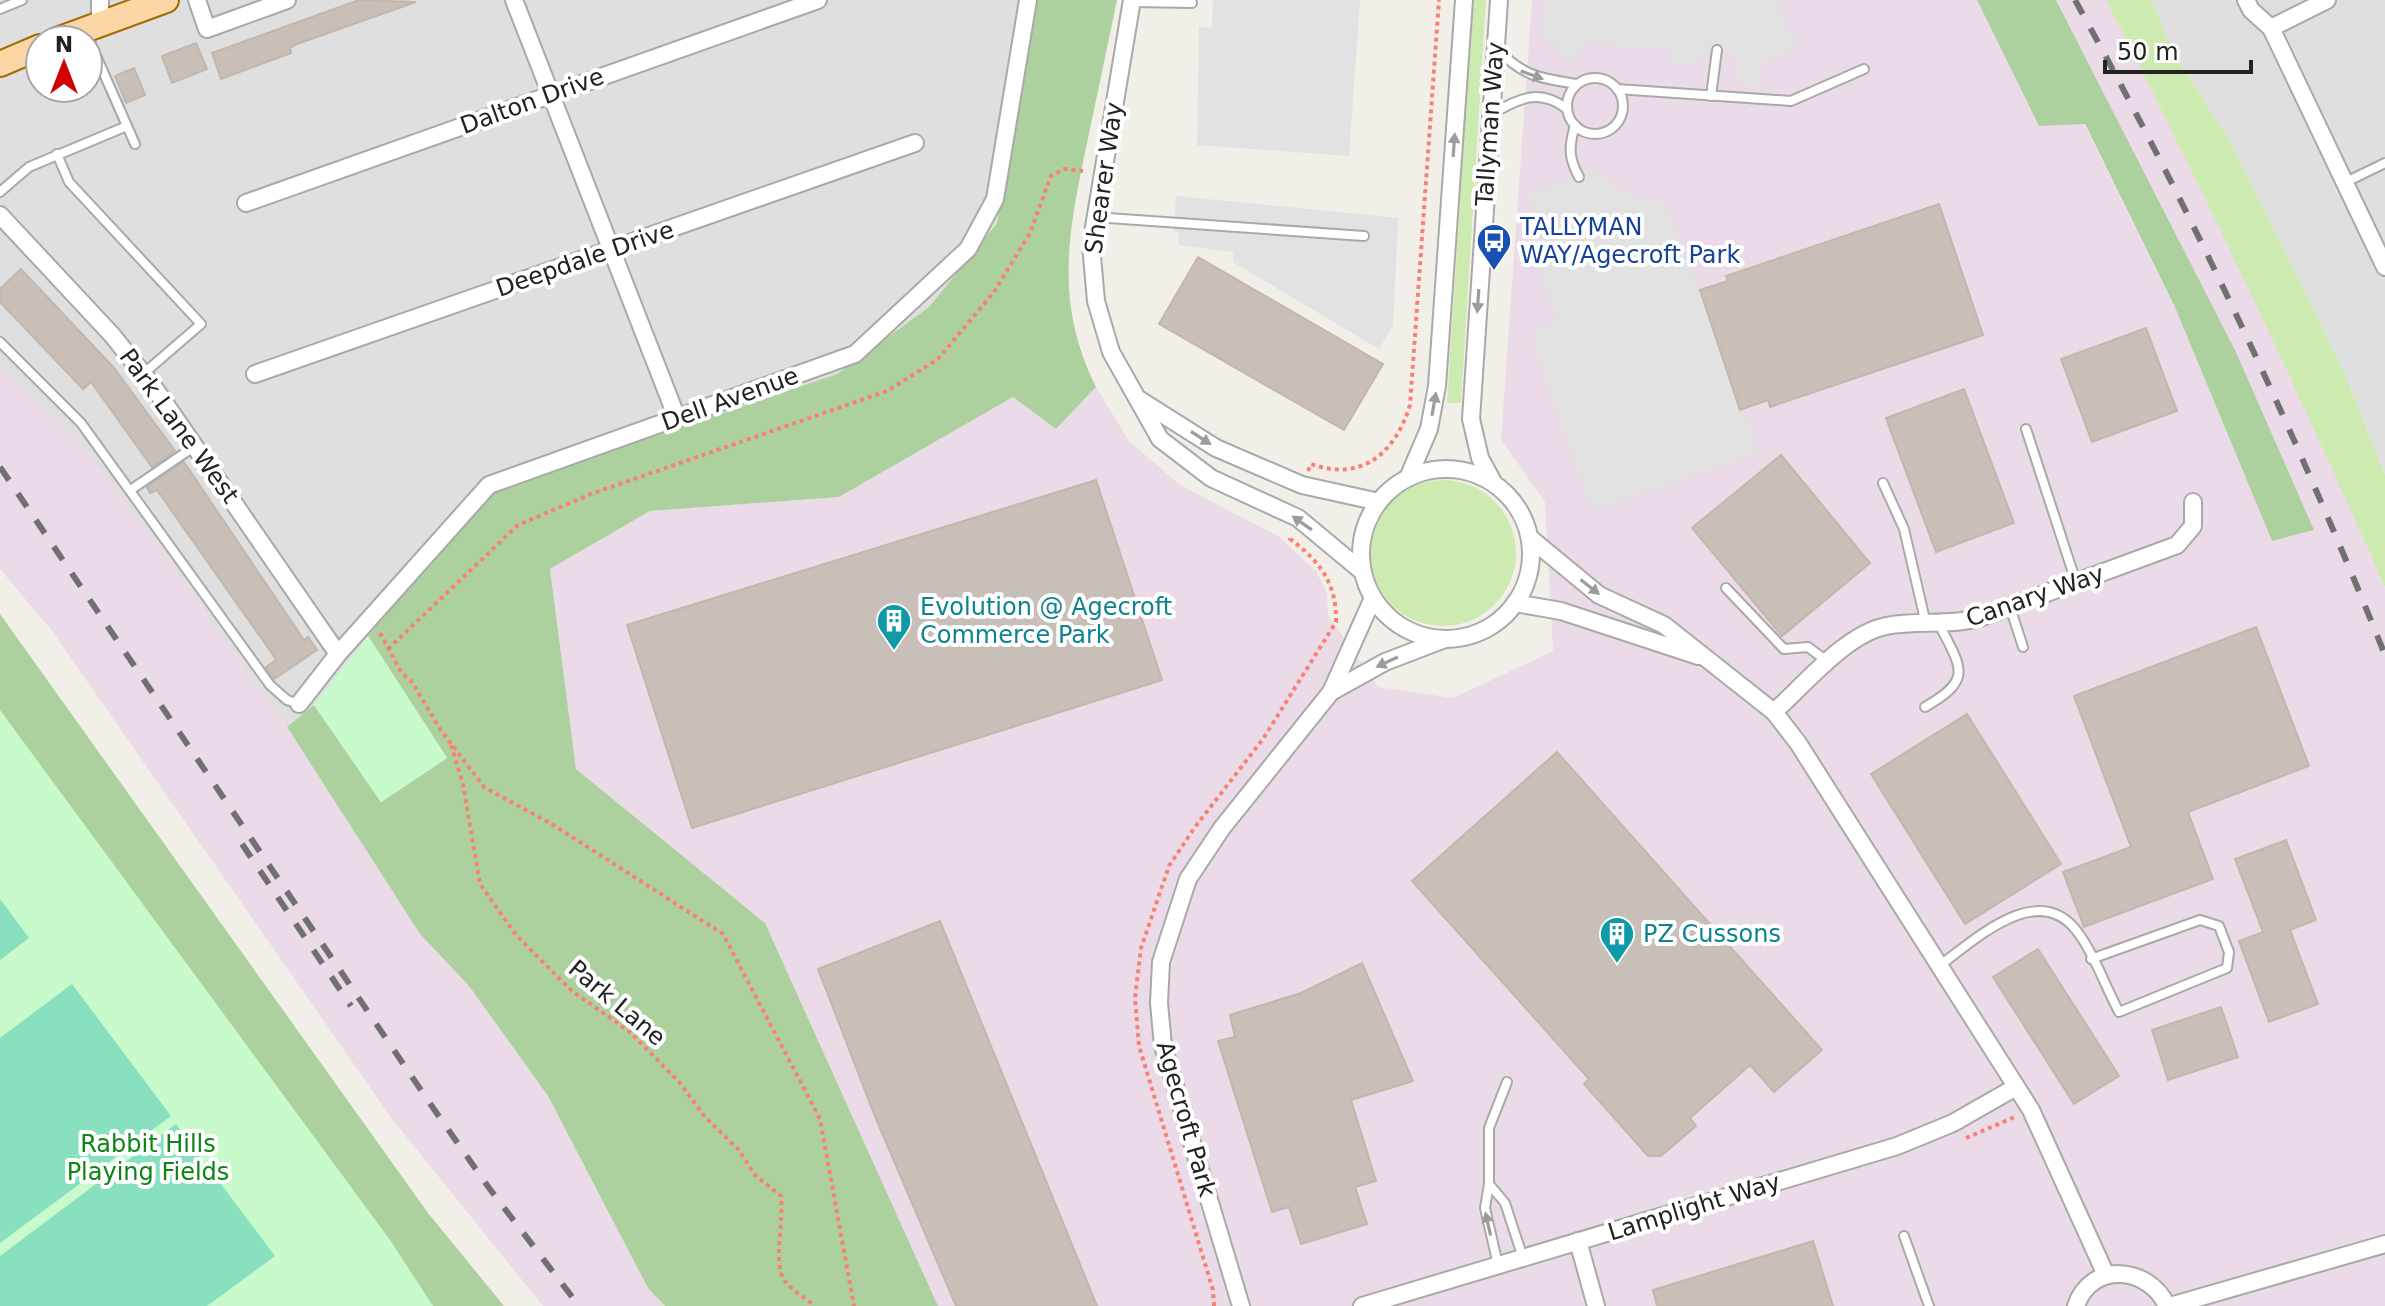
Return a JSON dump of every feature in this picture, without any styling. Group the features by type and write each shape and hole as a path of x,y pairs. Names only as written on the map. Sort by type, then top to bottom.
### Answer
{"main road":[{"path":"95,17 161,1"},
{"path":"0,64 24,54"}],"street":[{"path":"197,0 207,29 287,0"},
{"path":"514,0 677,418"},
{"name":"Dalton Drive","path":"246,203 818,0"},
{"name":"Dell Avenue","path":"299,704 338,654 489,485 855,354 968,249 995,199 1028,0"},
{"name":"Tallyman Way","path":"1408,478 1429,429 1437,386 1464,0"},
{"name":"Tallyman Way","path":"1493,482 1480,458 1471,419 1499,0"},
{"path":"2246,0 2251,10 2271,28 2385,267"},
{"path":"2271,28 2327,0"},
{"name":"Shearer Way","path":"1132,1 1093,217 1092,259 1096,301 1111,352 1160,439 1211,478 1298,518 1363,572"},
{"name":"Deepdale Drive","path":"255,374 915,143"},
{"name":"Park Lane West","path":"0,215 112,335 143,374 196,445 338,654"},
{"path":"1135,397 1216,448 1302,485 1379,502"},
{"path":"1331,692 1385,662 1496,623 1515,603 1526,583 1531,561 1530,538 1523,516 1493,482 1451,469 1429,470 1408,478 1379,502 1366,523 1361,547 1363,572 1373,598 1392,619 1417,633 1446,639"},
{"name":"Canary Way","path":"1774,712 1856,638 1886,626 1959,623 2177,545 2193,526 2193,502"},
{"path":"1530,538 1599,595 1664,625 1774,712 1798,743 2031,1110 2106,1275"},
{"path":"1331,692 1351,640 1373,598"},
{"path":"1515,603 1561,611 1711,660"},
{"name":"Agecroft Park","path":"1241,1306 1163,1046 1161,962 1188,879 1222,828 1331,692"},
{"name":"Lamplight Way","path":"1362,1306 1897,1146 1953,1123 2016,1087"},
{"path":"1578,1241 1596,1306"},
{"path":"2076,1306 2087,1287 2106,1275 2139,1276 2153,1285 2168,1306 2385,1244"}],"lane":[{"path":"0,9 22,0"},
{"path":"1132,1 1192,3"},
{"path":"95,17 135,144"},
{"path":"1495,48 1515,68 1532,77 1577,84"},
{"path":"1711,96 1717,50"},
{"path":"1567,109 1571,91 1577,84 1593,78 1602,79 1617,89 1791,101 1864,69"},
{"path":"1491,114 1519,98 1536,95 1554,99 1567,109 1575,125 1591,133 1609,129 1621,115 1621,97 1617,89"},
{"path":"1575,125 1569,145 1570,160 1579,177"},
{"path":"0,192 29,167 127,126"},
{"path":"57,154 69,182 201,324 143,374"},
{"path":"2345,183 2385,163"},
{"path":"1093,217 1364,236"},
{"path":"0,342 81,423 132,489 270,685 287,700 299,704"},
{"path":"2026,429 2076,582"},
{"path":"132,489 196,445"},
{"path":"1883,483 1904,529 1933,624 1957,661 1959,680 1956,688 1925,707"},
{"path":"1726,588 1784,649 1808,647 1829,663"},
{"path":"2010,607 2023,647"},
{"path":"1939,966 2027,910 2047,910 2062,917 2077,932 2091,959 2119,1012 2227,968 2229,952 2219,926 2200,920 2091,959"},
{"path":"1498,1265 1485,1208 1489,1184 1489,1128 1507,1082"},
{"path":"1489,1184 1505,1203 1523,1258"},
{"path":"1904,1236 1929,1306"}],"path":[{"path":"1302,485 1311,464 1331,471 1343,470 1376,458 1395,439 1410,405 1439,0"},
{"path":"388,649 518,525 591,494 887,391 938,359 994,292 1023,245 1051,176 1064,169 1083,171"},
{"path":"1214,1306 1213,1290 1139,1046 1137,974 1141,948 1169,866 1263,739 1336,622 1334,593 1328,579 1312,556 1290,539 1298,518"},
{"path":"370,618 450,741 484,787 555,826 723,934 820,1119 854,1306"},
{"name":"Park Lane","path":"450,741 463,784 480,884 516,935 572,991 630,1032 680,1083 705,1117 738,1149 755,1175 781,1196 784,1220 777,1262 784,1281 814,1306"}],"shaded area":[{"path":"0,0 1034,0 997,223 929,307 837,374 490,492 314,705 287,727 78,439 0,362"},
{"path":"1213,0 1360,0 1349,156 1197,145 1199,27 1212,28"},
{"path":"1532,0 1977,0 2039,125 2084,124 2174,305 2272,541 2314,530 2236,352 2056,0 2106,0 2198,179 2295,382 2385,587 2385,1306 938,1306 765,923 576,769 550,569 650,511 839,497 1013,397 1056,429 1096,387 1129,441 1180,485 1278,536 1316,571 1327,593 1328,615 1378,687 1453,698 1553,651 1545,502 1501,440"},
{"path":"1545,0 1774,0 1799,46 1763,63 1759,87 1736,84 1738,56 1700,53 1696,64 1671,63 1673,50 1583,43 1577,60 1556,57 1556,43 1541,41"},
{"path":"2151,0 2385,0 2385,475 2345,374 2232,145 2175,55"},
{"path":"1594,170 1629,194 1666,203 1760,453 1590,510 1534,346 1533,337 1539,330 1558,322 1530,241 1543,236 1528,194"},
{"path":"1176,196 1398,218 1393,326 1379,349 1233,262 1233,252 1178,245 1179,232 1174,231"},
{"path":"0,362 78,439 179,574 287,727 420,934 469,986 548,1096 648,1287 665,1306 543,1306 392,1119 52,631 0,569"}],"green space":[{"path":"1034,0 1117,0 1070,237 1070,296 1074,326 1096,387 1056,429 1013,397 839,497 650,511 550,569 576,769 765,923 938,1306 665,1306 648,1288 548,1096 469,986 420,934 287,727 314,705 381,802 447,758 368,636 490,492 837,374 929,307 997,223"},
{"path":"1473,0 1486,0 1461,403 1447,403"},
{"path":"1977,0 2056,0 2236,352 2314,530 2272,541 2174,305 2085,124 2039,126"},
{"path":"2106,0 2151,0 2175,55 2232,145 2345,374 2385,475 2385,587 2250,291"},
{"path":"1443,480 1471,486 1494,502 1510,525 1516,553 1510,581 1494,604 1471,620 1443,626 1415,620 1392,604 1376,581 1370,553 1376,525 1392,502 1415,486"},
{"path":"0,614 428,1213 504,1306 305,1306 0,821"},
{"path":"368,636 447,758 381,802 314,705"},
{"name":"Rabbit Hills Playing Fields","path":"0,710 390,1240 433,1306 0,1306"},
{"path":"0,899 29,938 0,960"},
{"path":"72,984 171,1116 0,1243 0,1038"},
{"path":"176,1124 275,1256 207,1306 0,1306 0,1256"}],"building":[{"path":"359,0 416,2 297,44 290,48 291,53 221,79 212,53"},
{"path":"196,43 207,69 172,83 162,56"},
{"path":"134,68 145,95 126,103 115,76"},
{"path":"1939,204 1983,335 1770,407 1768,400 1740,410 1700,290 1728,281 1726,276"},
{"path":"1198,257 1383,364 1344,430 1159,324"},
{"path":"21,269 114,368 175,451 152,467 91,382 83,389 0,302 0,289"},
{"path":"2146,328 2177,411 2092,442 2061,359"},
{"path":"1964,389 2014,523 1936,552 1886,418"},
{"path":"1781,455 1870,563 1782,636 1692,528"},
{"path":"184,462 304,640 308,637 317,650 274,679 266,667 276,660 271,652 157,490 150,493 147,487"},
{"name":"Evolution @ Agecroft Commerce Park","path":"1096,480 1162,680 692,828 627,625"},
{"path":"2256,627 2309,766 2188,812 2213,879 2084,927 2063,872 2131,847 2074,696"},
{"path":"1967,714 2061,864 1965,924 1871,774"},
{"name":"PZ Cussons","path":"1557,752 1822,1050 1774,1092 1750,1065 1690,1118 1696,1126 1661,1156 1648,1156 1584,1084 1589,1079 1412,881"},
{"path":"2286,840 2316,920 2290,930 2318,1004 2269,1022 2239,941 2263,932 2235,859"},
{"path":"940,921 1097,1306 956,1306 876,1119 818,969"},
{"path":"2038,949 2119,1076 2074,1104 1993,977"},
{"path":"1362,963 1413,1081 1351,1100 1376,1181 1355,1187 1367,1224 1301,1244 1289,1207 1272,1212 1218,1041 1235,1037 1230,1015 1301,993"},
{"path":"2221,1007 2238,1057 2168,1080 2152,1030"},
{"path":"1813,1241 1833,1306 1657,1306 1653,1290"}],"railway":[{"path":"2075,0 2160,160 2240,323 2315,488 2385,655"},
{"path":"0,467 429,1102 489,1188 579,1306"},
{"path":"242,844 351,1006"}],"place":[{"name":"TALLYMAN WAY/Agecroft Park","path":"1494,272"},
{"name":"Evolution @ Agecroft Commerce Park","path":"894,652"},
{"name":"PZ Cussons","path":"1617,965"}]}
